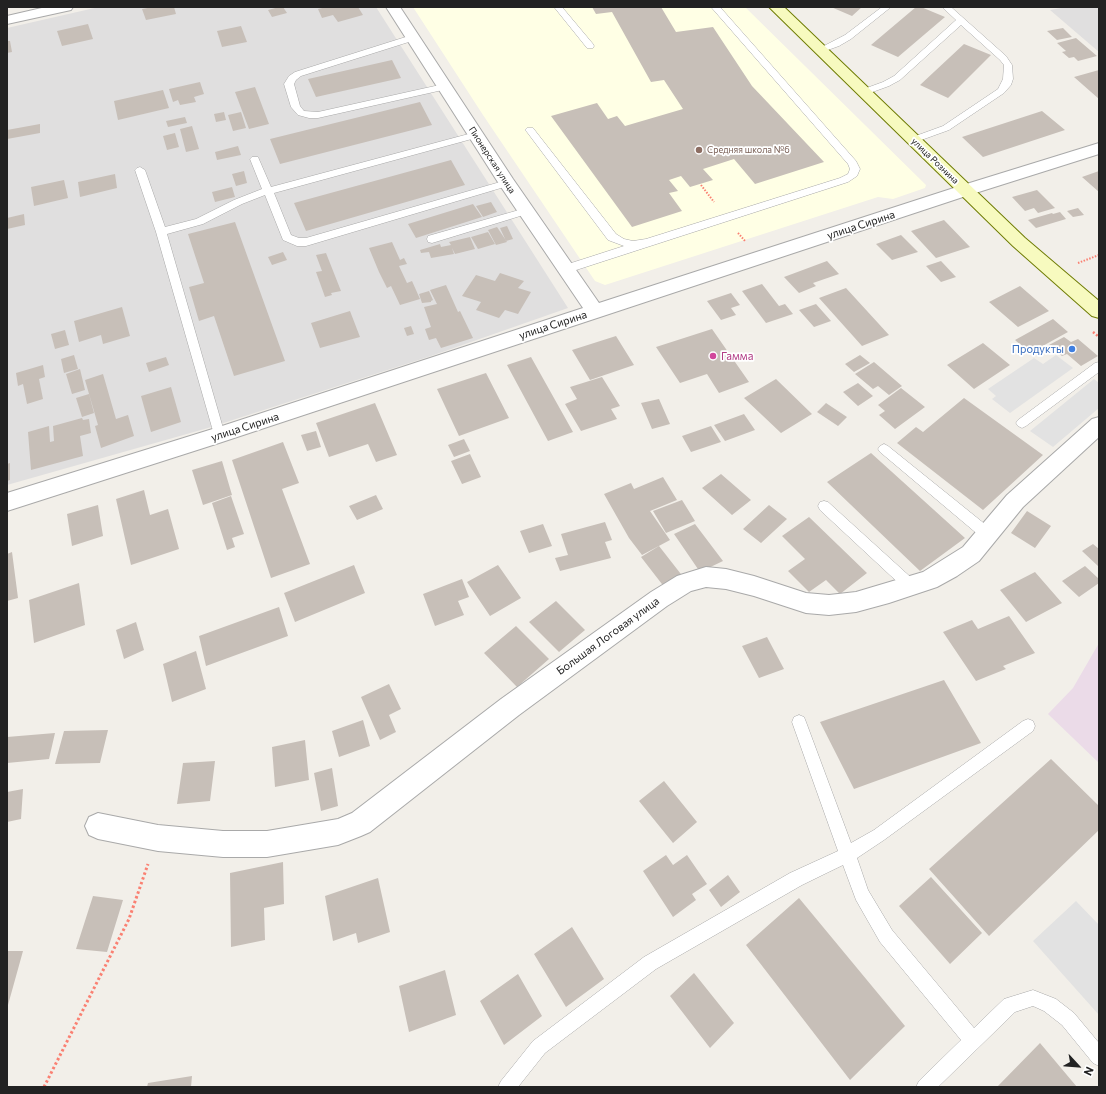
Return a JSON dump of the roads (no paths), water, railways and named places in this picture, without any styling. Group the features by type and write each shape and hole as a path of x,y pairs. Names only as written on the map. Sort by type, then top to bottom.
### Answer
{"main road":[{"name":"улица Рознина","path":"776,7 822,49 864,92 1019,242 1099,311"}],"street":[{"path":"7,20 66,7"},
{"name":"Пионерская улица","path":"393,7 506,183 596,311"},
{"name":"улица Сирина","path":"7,502 219,435 966,190 1099,148"},
{"name":"Большая Логовая улица","path":"98,826 158,838 223,844 267,844 338,832 362,823 510,707 659,599 685,583 706,577 726,579 754,586 806,603 829,605 856,602 929,580 971,554 986,533 1015,501 1099,425"}],"lane":[{"path":"558,7 590,46"},
{"path":"566,268 844,180 852,176 855,169 853,163 715,7"},
{"path":"822,49 836,44 848,37 887,7"},
{"path":"913,140 946,128 1001,91 1006,85 1009,73 1008,65 1003,58 946,7"},
{"path":"864,92 886,84 897,78 961,20"},
{"path":"412,38 298,74 292,78 290,84 296,107 301,113 318,115 444,87"},
{"path":"530,130 612,236 621,242 633,245 646,243"},
{"path":"161,232 198,222 217,214 238,202 268,191 476,135"},
{"path":"255,159 287,237 292,240 302,242 506,183"},
{"path":"140,170 161,232 219,435"},
{"path":"432,239 526,211"},
{"path":"1022,423 1099,366"},
{"path":"884,449 986,533"},
{"path":"824,506 911,586"},
{"path":"799,722 862,894 886,936 973,1041"},
{"path":"507,1087 539,1047 650,963 796,879 847,855 880,835 1028,726"},
{"path":"926,1087 1010,1005 1032,998 1050,1005 1068,1019 1099,1057"}],"place":[{"name":"Средняя школа №6","path":"699,150"},
{"name":"Продукты","path":"1072,349"},
{"name":"Гамма","path":"713,356"}]}
